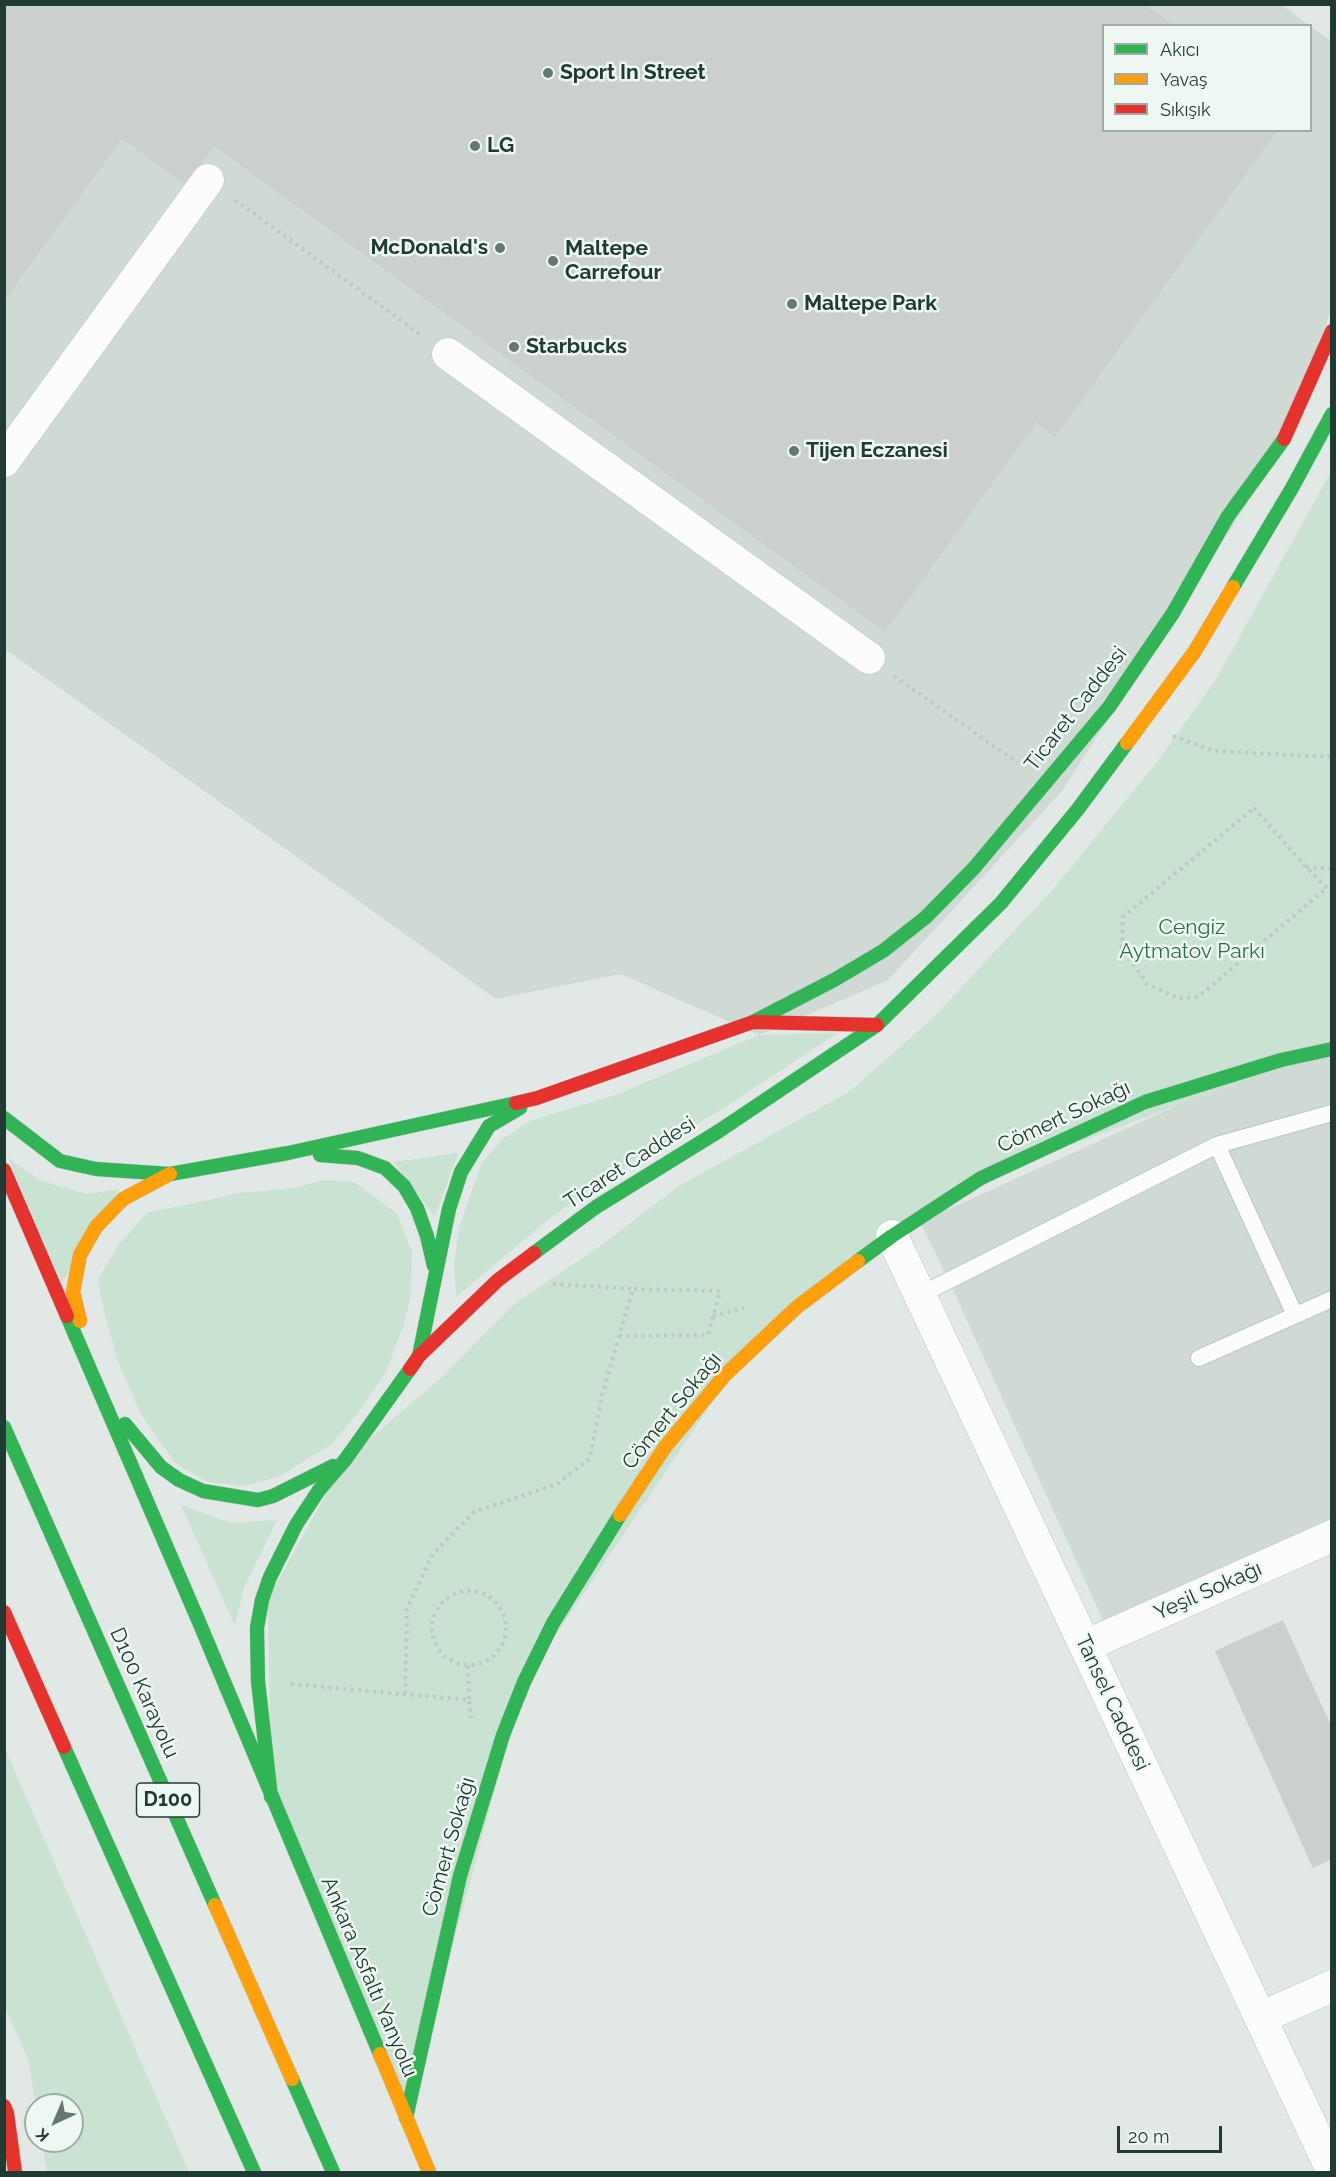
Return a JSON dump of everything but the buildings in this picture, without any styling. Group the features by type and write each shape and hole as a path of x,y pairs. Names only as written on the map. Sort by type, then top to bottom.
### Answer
{"main road":[{"name":"Ticaret Caddesi","path":"4,1118 60,1161 96,1169 170,1174 288,1153 537,1098 753,1022 883,951 926,917 974,868 1116,697 1173,613 1228,516 1286,436 1332,330"},
{"name":"Ticaret Caddesi","path":"271,1797 258,1681 257,1628 262,1600 270,1577 296,1525 319,1490 345,1460 419,1356 498,1280 596,1207 719,1131 878,1025 1001,903 1078,809 1195,651 1292,488 1332,414"},
{"name":"Ticaret Caddesi","path":"753,1022 878,1025"},
{"name":"Cömert Sokağı","path":"406,2118 460,1876 503,1735 524,1682 553,1623 646,1474 665,1447 725,1376 797,1307 892,1236 981,1178 1145,1102 1281,1060 1332,1049"},
{"name":"Ticaret Caddesi","path":"419,1356 449,1209 462,1172 489,1126 537,1098"},
{"name":"Ticaret Caddesi","path":"288,1153 358,1158 385,1168 404,1186 417,1208 427,1236 435,1271"},
{"path":"4,1170 94,1381 144,1449 161,1467 179,1480 203,1491 258,1500 300,1483 345,1460"},
{"path":"94,1381 73,1292 80,1255 96,1227 123,1199 170,1174"},
{"name":"Ankara Asfaltı Yanyolu","path":"94,1381 199,1622 429,2172"},
{"name":"D100 Karayolu","path":"4,1427 333,2172"},
{"path":"4,1612 254,2172"},
{"path":"4,2106 8,2113 15,2172"}],"street":[{"path":"4,461 208,180"},
{"path":"448,354 869,658"},
{"name":"Tansel Caddesi","path":"892,1236 1332,2170"},
{"name":"Yeşil Sokağı","path":"1085,1646 1332,1536"},
{"path":"1260,2018 1332,1986"}],"lane":[{"path":"920,1295 1217,1145 1332,1113"},
{"path":"1217,1145 1295,1315"},
{"path":"1198,1358 1332,1299"}],"path":[{"path":"208,180 448,354"},
{"path":"869,658 1046,783"},
{"path":"1141,725 1214,751 1332,757"},
{"path":"1306,867 1327,888 1198,997 1178,998 1147,984 1122,947 1123,917 1254,808 1306,867 1332,869"},
{"path":"498,1280 633,1289 720,1291 708,1335 619,1336"},
{"path":"405,1694 407,1609 432,1555 474,1512 557,1484 590,1458 602,1395 633,1289"},
{"path":"469,1590 495,1600 505,1616 507,1631 499,1651 484,1662 468,1666 459,1664 435,1645 431,1625 435,1612 449,1596 469,1590"},
{"path":"468,1666 471,1722"},
{"path":"258,1681 469,1700"}],"shaded area":[{"path":"1281,4 1308,24 1102,24 1102,132 1312,132 1312,27 1331,41 1331,311 1275,460 1062,791 887,981 759,1035 621,974 496,999 5,649 5,5"},
{"path":"1331,1050 1331,1530 1108,1631 920,1222 1276,1061"}],"green space":[{"name":"Cengiz Aytmatov Parkı","path":"1331,472 1331,1049 981,1178 743,1357 524,1682 406,2118 271,1797 268,1599 345,1460 443,1376 513,1305 600,1246 679,1186 849,1092 933,1018 1054,888 1157,762 1215,681"},
{"path":"838,1033 719,1111 609,1176 548,1220 456,1297 454,1264 459,1229 481,1164 501,1140 530,1121 618,1094 759,1035"},
{"path":"458,1153 435,1217 394,1162"},
{"path":"8,1158 41,1181 87,1194 119,1189 62,1283"},
{"path":"322,1180 354,1182 397,1214 412,1252 411,1297 402,1330 385,1374 332,1444 280,1476 245,1486 208,1482 176,1464 142,1416 118,1362 104,1312 98,1279 119,1244 148,1212 238,1193 296,1188"},
{"path":"181,1505 231,1523 277,1520 243,1590 235,1626"},
{"path":"4,1749 189,2172 47,2172 44,2153 84,2153 84,2093 34,2093 28,2059 5,2007"}],"traffic: fast":[{"path":"1233,587 1292,488 1332,414"},
{"path":"753,1022 834,980 883,951 926,917 974,868 1109,707 1173,613 1228,516 1284,439"},
{"path":"534,1253 596,1207 719,1131 877,1025 1001,903 1078,809 1127,743"},
{"path":"858,1261 981,1178 1145,1102 1281,1060 1332,1049"},
{"path":"4,1118 60,1161 96,1169 170,1174 288,1153 516,1103"},
{"path":"419,1356 449,1209 461,1172 489,1126 520,1108"},
{"path":"320,1155 358,1158 385,1168 404,1186 417,1208 434,1266"},
{"path":"67,1316 199,1622 380,2054"},
{"path":"271,1797 258,1681 257,1628 262,1600 270,1577 296,1525 319,1490 345,1460 410,1369"},
{"path":"125,1424 161,1467 179,1480 203,1491 258,1500 273,1496 333,1466"},
{"path":"4,1427 215,1905"},
{"path":"406,2118 460,1876 503,1735 524,1682 553,1623 620,1515"},
{"path":"64,1747 254,2172"},
{"path":"292,2079 333,2172"}],"traffic: slow":[{"path":"1127,743 1195,651 1233,587"},
{"path":"80,1321 73,1292 80,1255 96,1227 123,1199 170,1174"},
{"path":"620,1515 665,1447 725,1375 797,1307 858,1261"},
{"path":"215,1905 292,2079"},
{"path":"380,2054 429,2172"}],"traffic: jam":[{"path":"1284,439 1332,331"},
{"path":"516,1103 537,1098 753,1022 877,1025"},
{"path":"4,1170 67,1316"},
{"path":"410,1369 419,1356 498,1280 534,1253"},
{"path":"4,1612 64,1747"},
{"path":"4,2106 7,2113 15,2172"}],"place":[{"name":"Sport In Street","path":"548,73"},
{"name":"LG","path":"475,146"},
{"name":"McDonald's","path":"500,248"},
{"name":"Maltepe Carrefour","path":"553,261"},
{"name":"Maltepe Park","path":"792,304"},
{"name":"Starbucks","path":"514,347"},
{"name":"Tijen Eczanesi","path":"794,451"}]}
